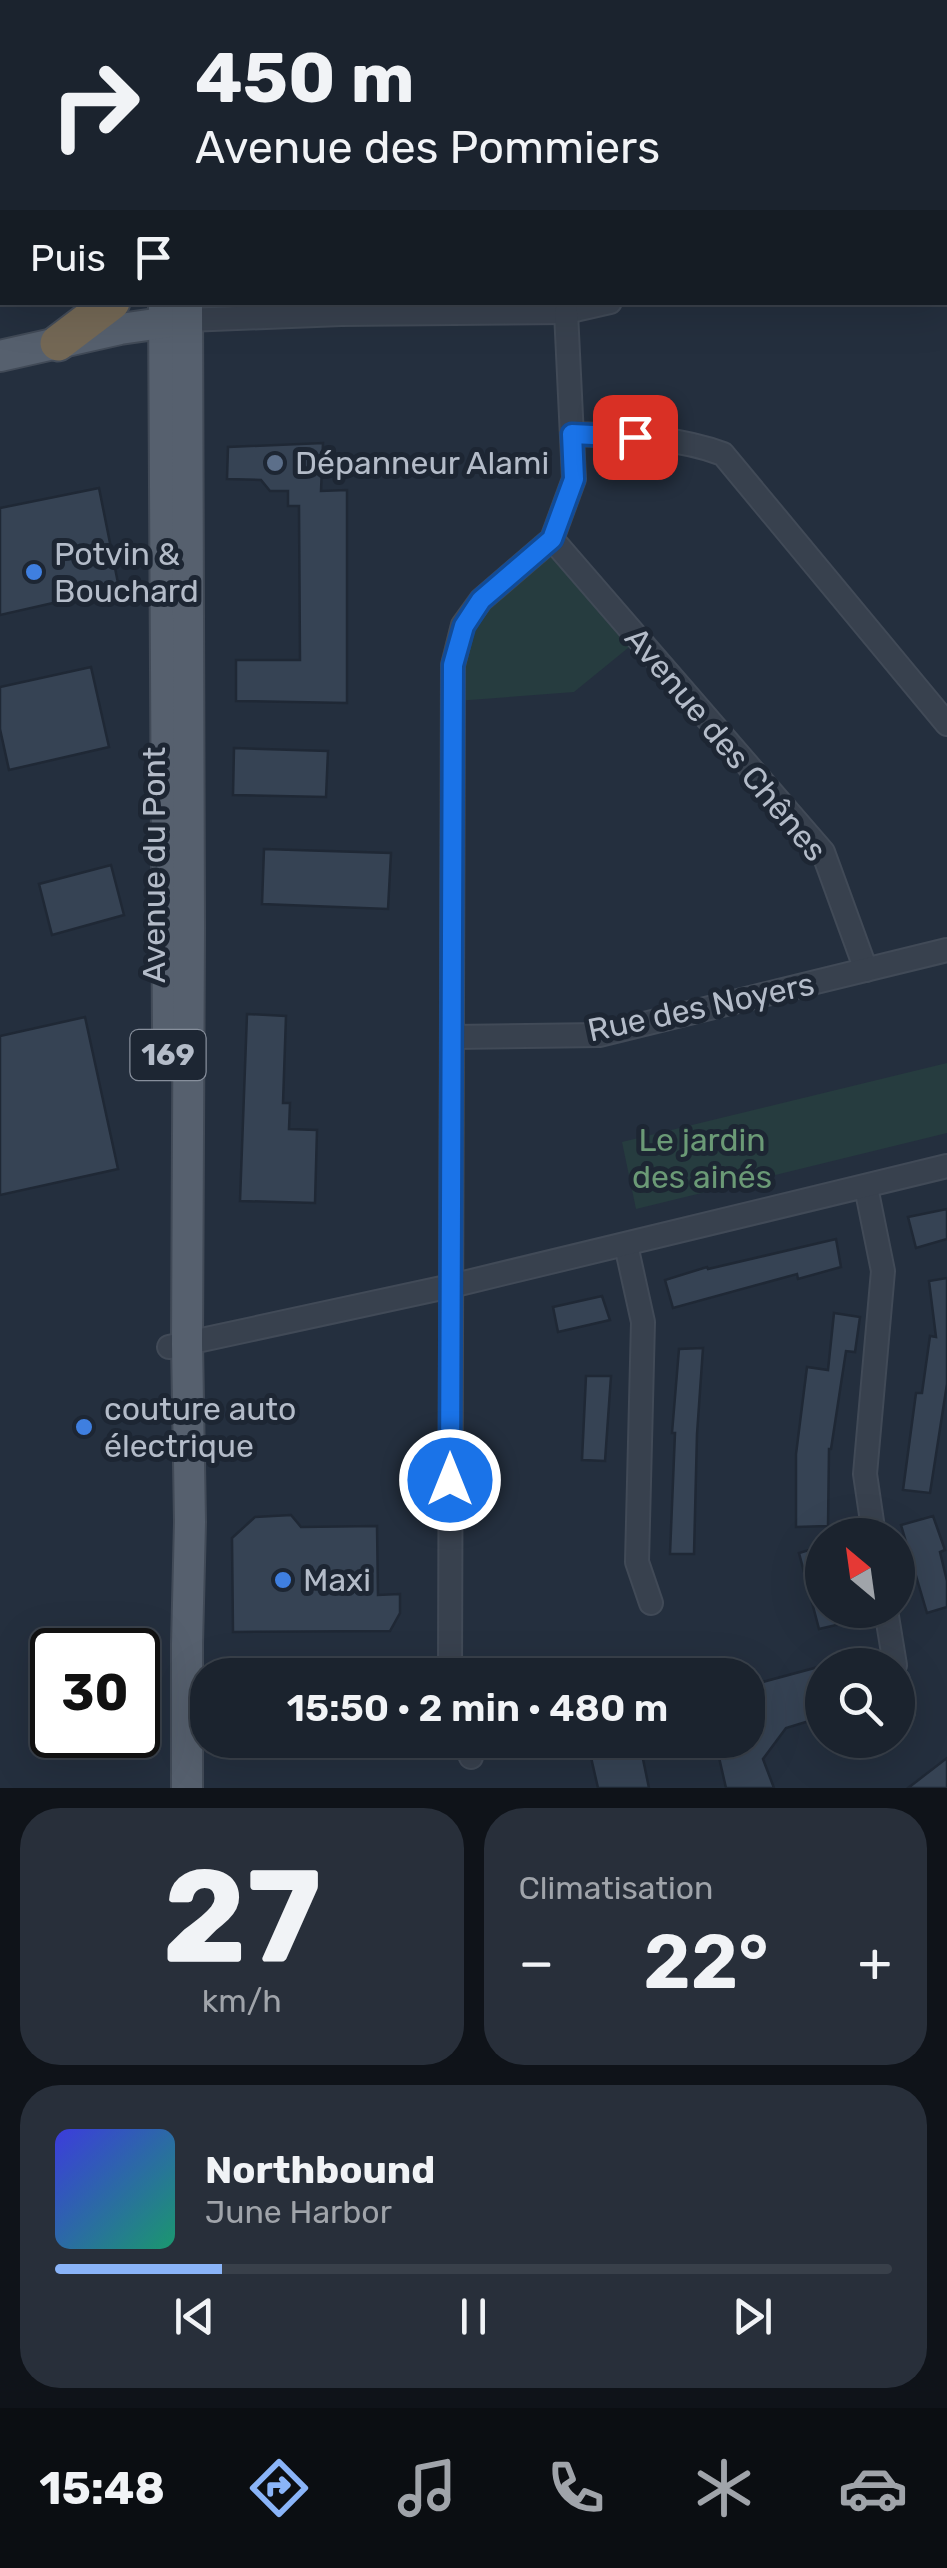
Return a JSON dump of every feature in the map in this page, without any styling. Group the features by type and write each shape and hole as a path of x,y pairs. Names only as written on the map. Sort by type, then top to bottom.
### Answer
{"highway":[{"path":"58,344 108,305"}],"main road":[{"path":"0,356 176,311"},
{"name":"Avenue du Pont","path":"169,1788 178,1346 176,311"},
{"name":"Avenue du Pont","path":"178,1346 190,1522 187,1788"}],"street":[{"path":"176,311 341,308 566,312 597,305"},
{"path":"450,1658 453,665 464,626 481,600 552,539 574,479 566,312"},
{"path":"572,434 635,437 704,447 723,454 947,724"},
{"name":"Avenue des Chênes","path":"552,539 823,852 866,970"},
{"name":"Rue des Noyers","path":"452,1038 599,1035 947,950"},
{"path":"178,1346 451,1286 947,1166"},
{"path":"866,1186 883,1271 865,1474 871,1518"},
{"path":"626,1245 643,1322 637,1562 651,1602"}],"green space":[{"path":"551,543 639,639 574,692 456,701 463,625"},
{"name":"Le jardin des ainés","path":"947,1063 947,1133 636,1209 622,1142"}],"building":[{"path":"323,443 321,491 347,490 347,703 236,701 236,660 300,660 299,506 288,506 288,491 270,491 261,480 227,479 228,447"},
{"path":"99,488 119,588 0,615 0,508"},
{"path":"91,667 109,747 9,770 0,729 0,687"},
{"path":"234,748 328,751 326,797 233,795"},
{"path":"264,849 391,853 388,909 262,904"},
{"path":"111,865 124,915 52,935 39,884"},
{"path":"247,1014 286,1016 283,1103 290,1103 289,1129 317,1130 315,1203 240,1201"},
{"path":"85,1017 118,1169 0,1195 0,1036"},
{"path":"947,1209 947,1239 916,1248 908,1217"},
{"path":"836,1239 841,1267 798,1279 797,1274 673,1308 665,1280"},
{"path":"947,1278 947,1384 930,1493 903,1490 916,1393 922,1393 930,1336 936,1337 929,1281"},
{"path":"602,1296 610,1320 558,1332 553,1307"},
{"path":"834,1313 860,1317 855,1352 846,1351 829,1449 828,1518 805,1518 805,1527 796,1527 796,1454 807,1367 828,1370"},
{"path":"703,1348 694,1554 670,1554 672,1433 679,1349"},
{"path":"586,1376 611,1376 605,1461 582,1460"},
{"path":"291,1515 301,1527 377,1526 378,1595 400,1594 400,1613 390,1631 233,1632 232,1538 255,1517"},
{"path":"933,1516 945,1550 940,1552 947,1581 947,1607 927,1613 915,1572 915,1521"},
{"path":"805,1551 805,1576 799,1553"},
{"path":"805,1671 805,1722 786,1728 765,1756 765,1681"},
{"path":"591,1758 643,1758 649,1788 598,1788"},
{"path":"719,1758 764,1758 774,1788 726,1788"},
{"path":"947,1758 947,1788 908,1788"}],"place":[{"name":"Dépanneur Alami","path":"275,463"},
{"name":"Potvin & Bouchard","path":"34,572"},
{"name":"couture auto électrique","path":"84,1427"},
{"name":"Maxi","path":"283,1580"}],"route":[{"path":"450,1480 453,665 464,626 481,600 552,539 574,479 572,434 635,437"}]}
